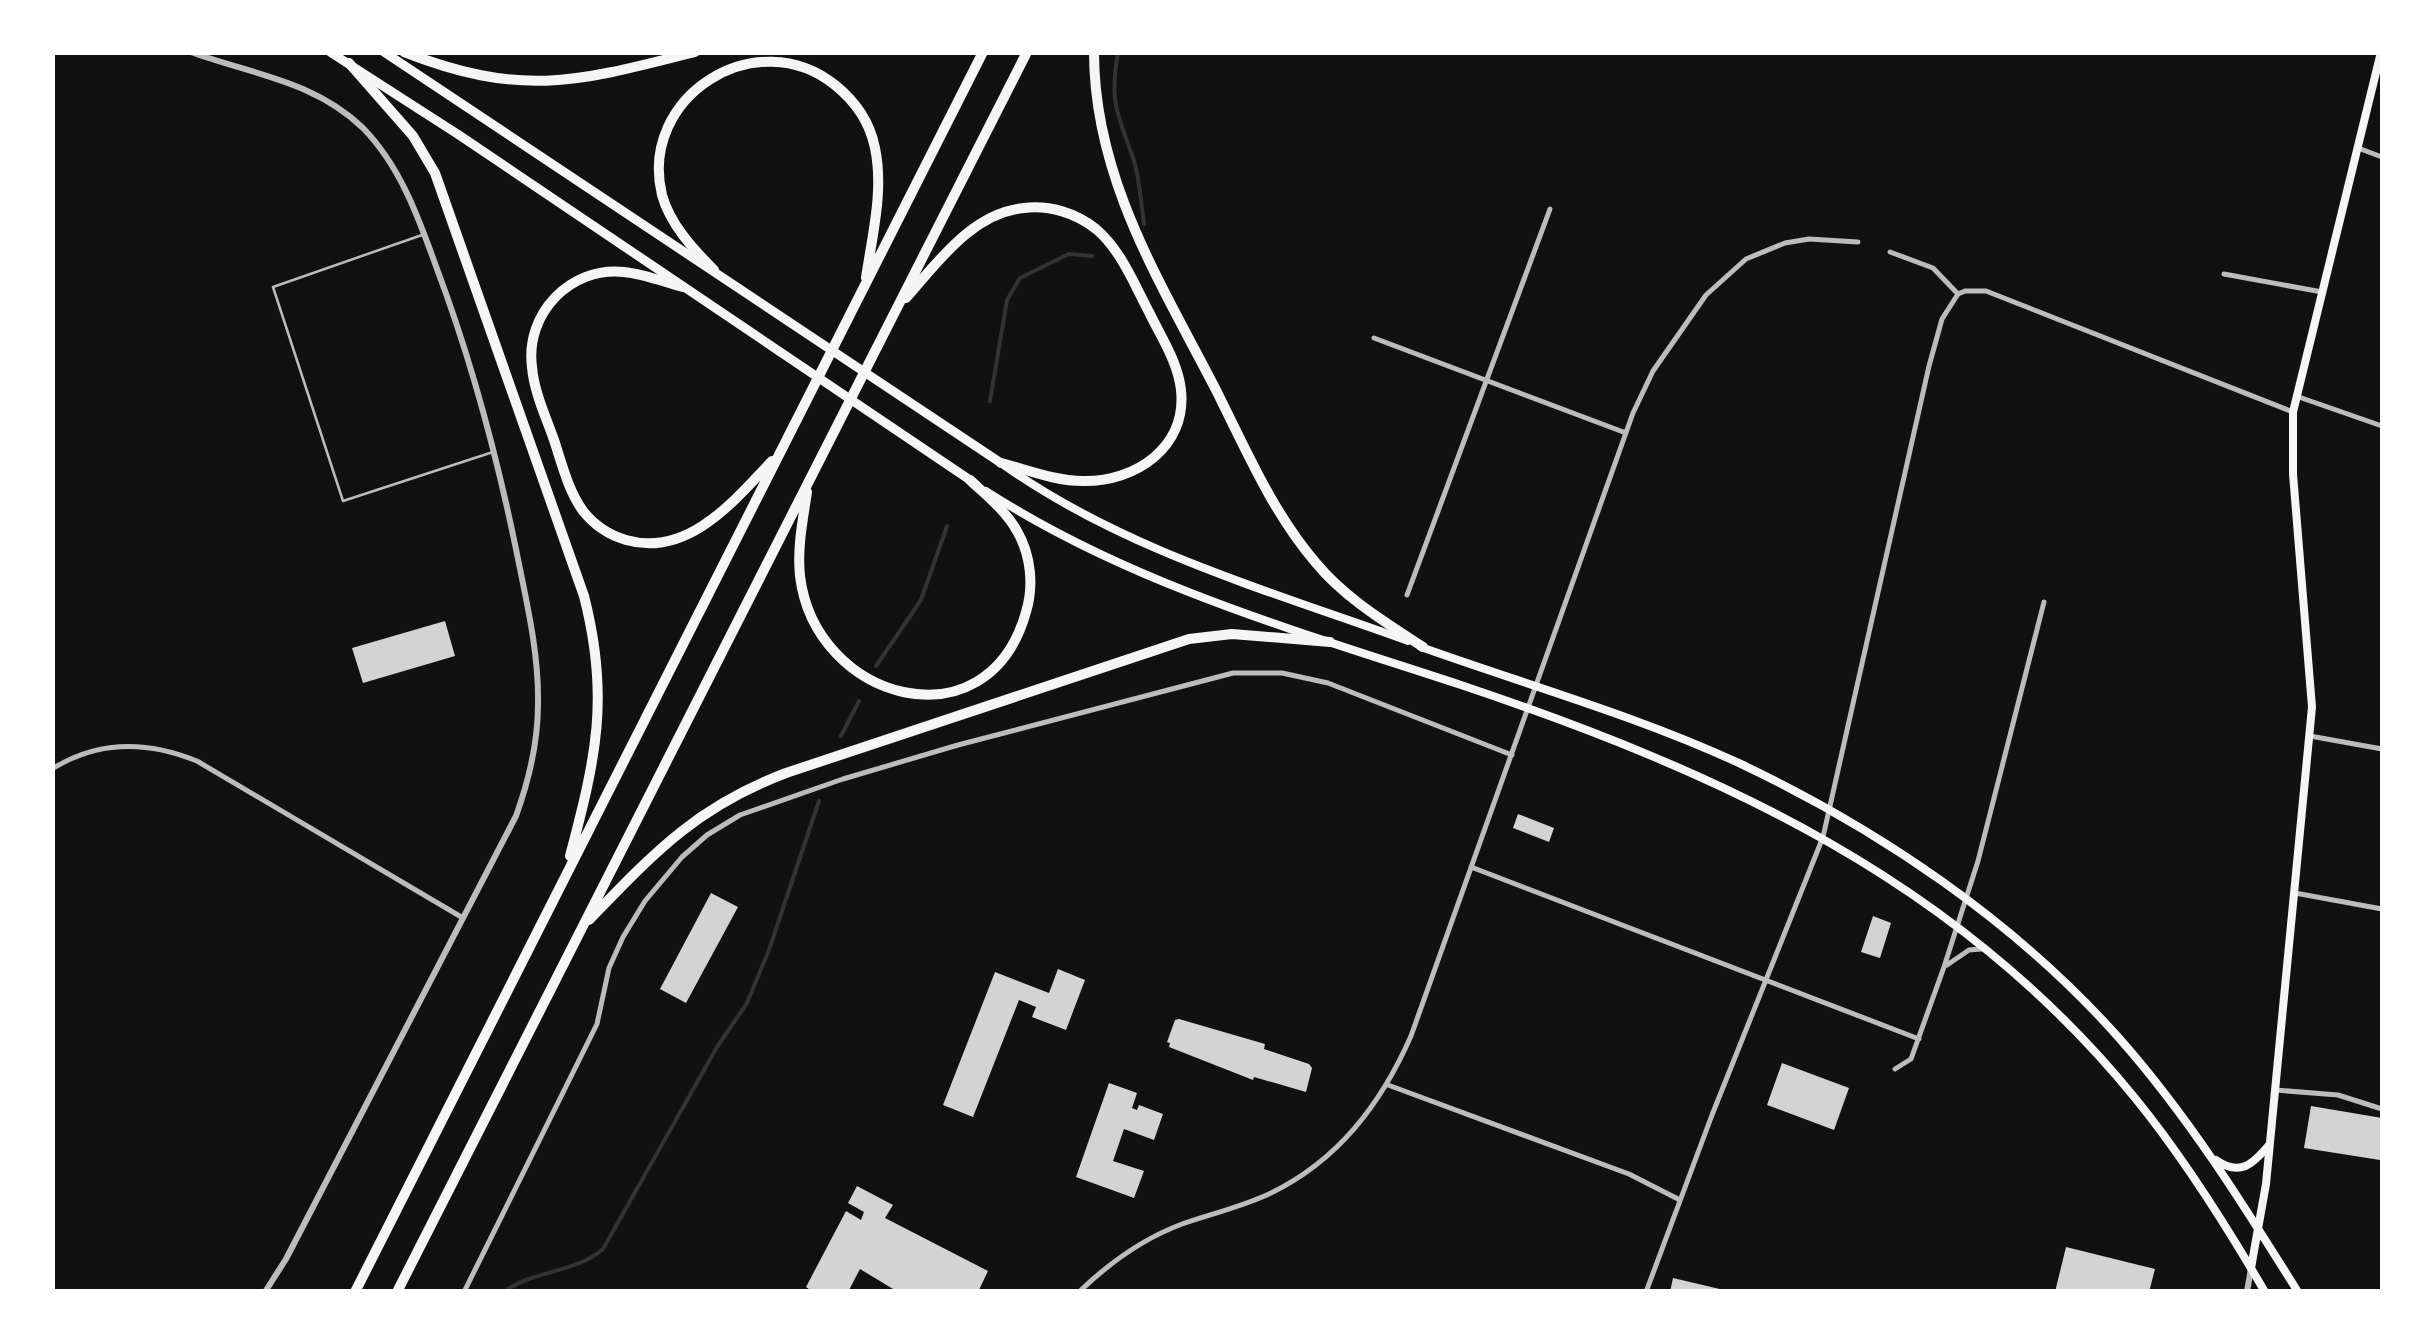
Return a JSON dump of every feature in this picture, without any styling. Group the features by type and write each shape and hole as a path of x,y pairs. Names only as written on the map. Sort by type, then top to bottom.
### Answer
{"highway":[{"path":"404,52 484,78 535,82 596,76 695,52"},
{"path":"355,1292 983,52"},
{"path":"397,1292 1027,52"},
{"path":"1094,52 1101,124 1125,211 1283,518 1331,580 1422,648"},
{"path":"714,270 690,244 668,210 660,178 662,142 675,111 697,86 728,68 771,61 803,67 829,80 854,103 871,132 879,189 864,288"},
{"path":"348,63 413,136 446,196 584,596 596,653 599,716 590,782 564,877"},
{"path":"896,310 967,233 1015,209 1038,207 1068,213 1095,229 1114,249 1174,364 1181,406 1173,434 1148,463 1102,480 1066,480 1001,463"},
{"path":"683,287 622,271 593,274 566,287 538,322 531,353 534,381 568,482 582,510 602,529 621,539 647,544 676,539 713,520 780,453"},
{"path":"809,480 800,572 816,626 839,658 864,679 897,692 930,696 971,684 998,664 1015,642 1029,605 1030,572 1016,530 970,480"},
{"path":"582,928 680,829 732,796 786,773 1189,639 1232,634 1330,642"}],"main road":[{"path":"330,52 970,480 1103,555 1173,586 1528,710 1696,774 1823,837 1957,926 2057,1012 2134,1097 2202,1189 2265,1292"},
{"path":"384,52 1081,513 1164,552 1714,753 1876,838 1966,900 2034,954 2118,1037 2207,1152 2298,1292"},
{"path":"2251,1268 2269,1145 2310,736 2311,667 2293,474 2294,412 2381,52"},
{"path":"2207,1152 2222,1164 2237,1169 2256,1161 2269,1145"}],"street":[{"path":"191,52 279,78 333,104 352,118 396,170 424,234 469,359 494,452 534,642 538,705 529,777 516,816 265,1292"},
{"path":"2358,148 2382,157"},
{"path":"1407,595 1550,208"},
{"path":"1079,1292 1122,1255 1155,1236 1250,1202 1295,1180 1343,1142 1388,1085 1411,1036 1626,434 1653,371 1706,294 1730,270 1786,243 1828,238 1858,242"},
{"path":"1890,252 1933,268 1958,294"},
{"path":"2224,274 2322,292"},
{"path":"1646,1292 1823,837 1928,366 1942,318 1958,294 1964,290 1986,290 2294,412"},
{"path":"1374,338 1626,434"},
{"path":"2296,396 2382,426"},
{"path":"1895,1069 1911,1059 1966,900 2044,602"},
{"path":"464,1292 597,1024 609,968 636,914 693,846 740,815 842,779 958,745 1233,674 1282,673 1328,683 1512,755"},
{"path":"2310,736 2382,749"},
{"path":"52,769 82,754 120,746 159,748 178,754 210,768 463,918"},
{"path":"1471,867 1919,1039"},
{"path":"2295,893 2382,908"},
{"path":"1944,967 1969,950 1984,948"},
{"path":"1388,1085 1645,1181 1680,1200"},
{"path":"2274,1090 2338,1095 2382,1108"},
{"path":"2247,1292 2251,1268"}],"lane":[{"path":"424,234 273,286 279,306 343,502 494,452"}],"building":[{"path":"445,621 455,656 363,683 352,648"},
{"path":"1518,814 1554,828 1549,842 1513,828"},
{"path":"711,893 738,907 686,1003 660,989"},
{"path":"1873,916 1891,923 1880,958 1861,952"},
{"path":"1058,969 1085,980 1066,1030 1032,1017 1036,1007 1019,1000 973,1117 943,1105 995,972 1049,993"},
{"path":"1175,1020 1265,1044 1264,1049 1309,1064 1312,1068 1306,1092 1254,1077 1253,1080 1169,1047 1167,1042"},
{"path":"1782,1063 1849,1088 1834,1130 1767,1105"},
{"path":"1109,1083 1137,1093 1132,1108 1137,1110 1139,1105 1163,1114 1154,1140 1124,1129 1113,1161 1144,1171 1134,1198 1076,1177"},
{"path":"2311,1106 2382,1118 2380,1160 2304,1148"},
{"path":"857,1186 893,1205 885,1218 988,1271 978,1292 898,1292 860,1269 848,1292 813,1292 806,1287 846,1211 861,1220 864,1212 848,1203"},
{"path":"2066,1247 2155,1269 2149,1292 2055,1292"},
{"path":"1673,1278 1724,1290 1724,1292 1670,1292"}],"waterway":[{"path":"1118,52 1115,98 1136,169 1144,224"},
{"path":"990,401 1007,300 1020,278 1069,254 1092,256"},
{"path":"876,666 921,600 947,526"},
{"path":"841,736 859,701"},
{"path":"504,1292 528,1279 580,1263 603,1249 717,1047 747,1003 819,801"}]}
